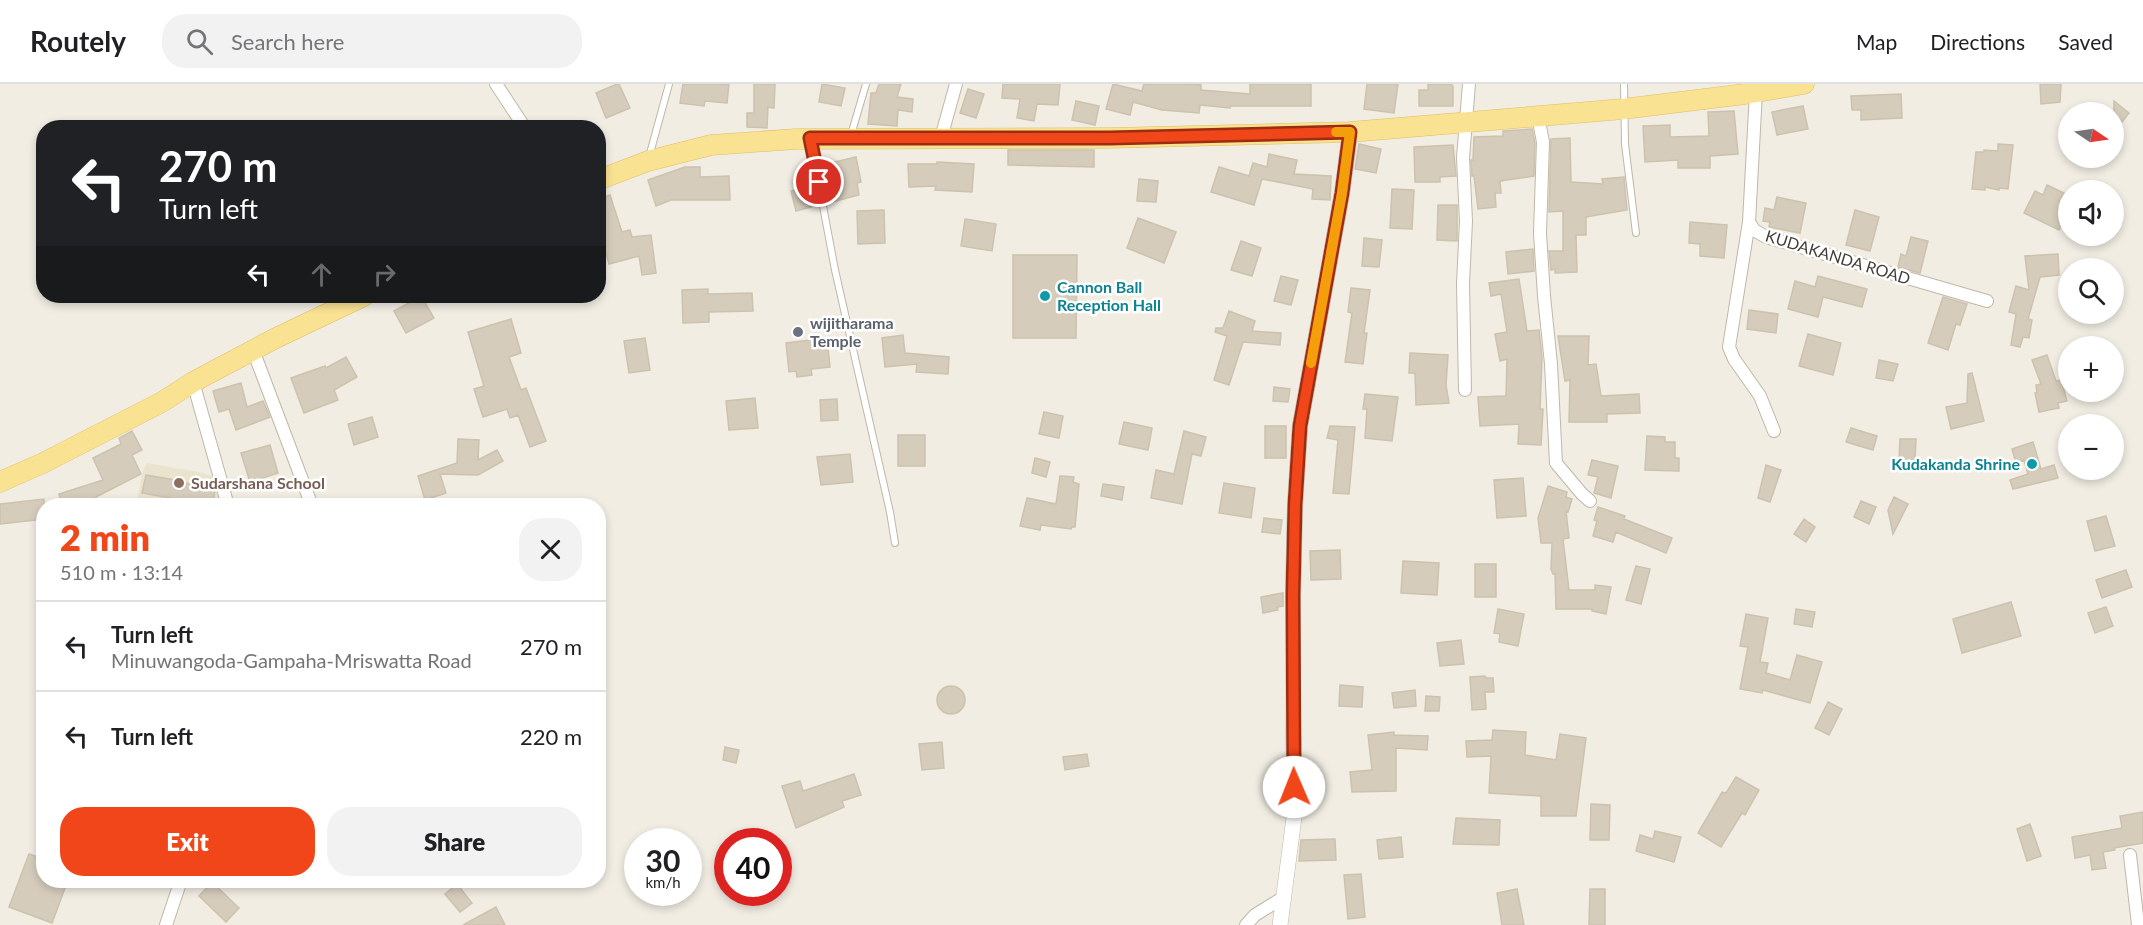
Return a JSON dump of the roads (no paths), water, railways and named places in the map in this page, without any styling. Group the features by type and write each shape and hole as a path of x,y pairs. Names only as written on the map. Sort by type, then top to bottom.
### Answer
{"main road":[{"path":"606,177 648,161 711,145 810,138 1110,138 1350,132 1623,108 1730,90 1756,92 1804,84"},
{"path":"0,482 43,463 162,402 254,350 350,303"}],"street":[{"path":"496,84 520,120"},
{"path":"941,138 956,84"},
{"path":"1465,390 1464,158 1469,84"},
{"name":"KUDAKANDA ROAD","path":"1756,92 1749,222 1754,230 1766,237 1987,301"},
{"path":"1539,116 1543,142 1540,233 1551,364 1556,464 1590,501"},
{"path":"1280,925 1295,810 1293,595 1300,426 1342,193 1350,132"},
{"path":"1749,222 1729,347 1734,359 1760,396 1774,431"},
{"path":"254,350 309,498"},
{"path":"194,382 226,498"},
{"path":"2130,855 2138,925"},
{"path":"166,925 178,888"},
{"path":"1246,925 1255,915 1284,897"}],"lane":[{"path":"648,161 669,84"},
{"path":"850,138 866,84"},
{"path":"1624,84 1625,144 1636,233"},
{"path":"810,138 835,270 895,543"}],"place":[{"name":"Cannon Ball Reception Hall","path":"1045,296"},
{"name":"wijitharama Temple","path":"798,332"},
{"name":"Kudakanda Shrine","path":"2032,464"},
{"name":"Sudarshana School","path":"179,483"}]}
